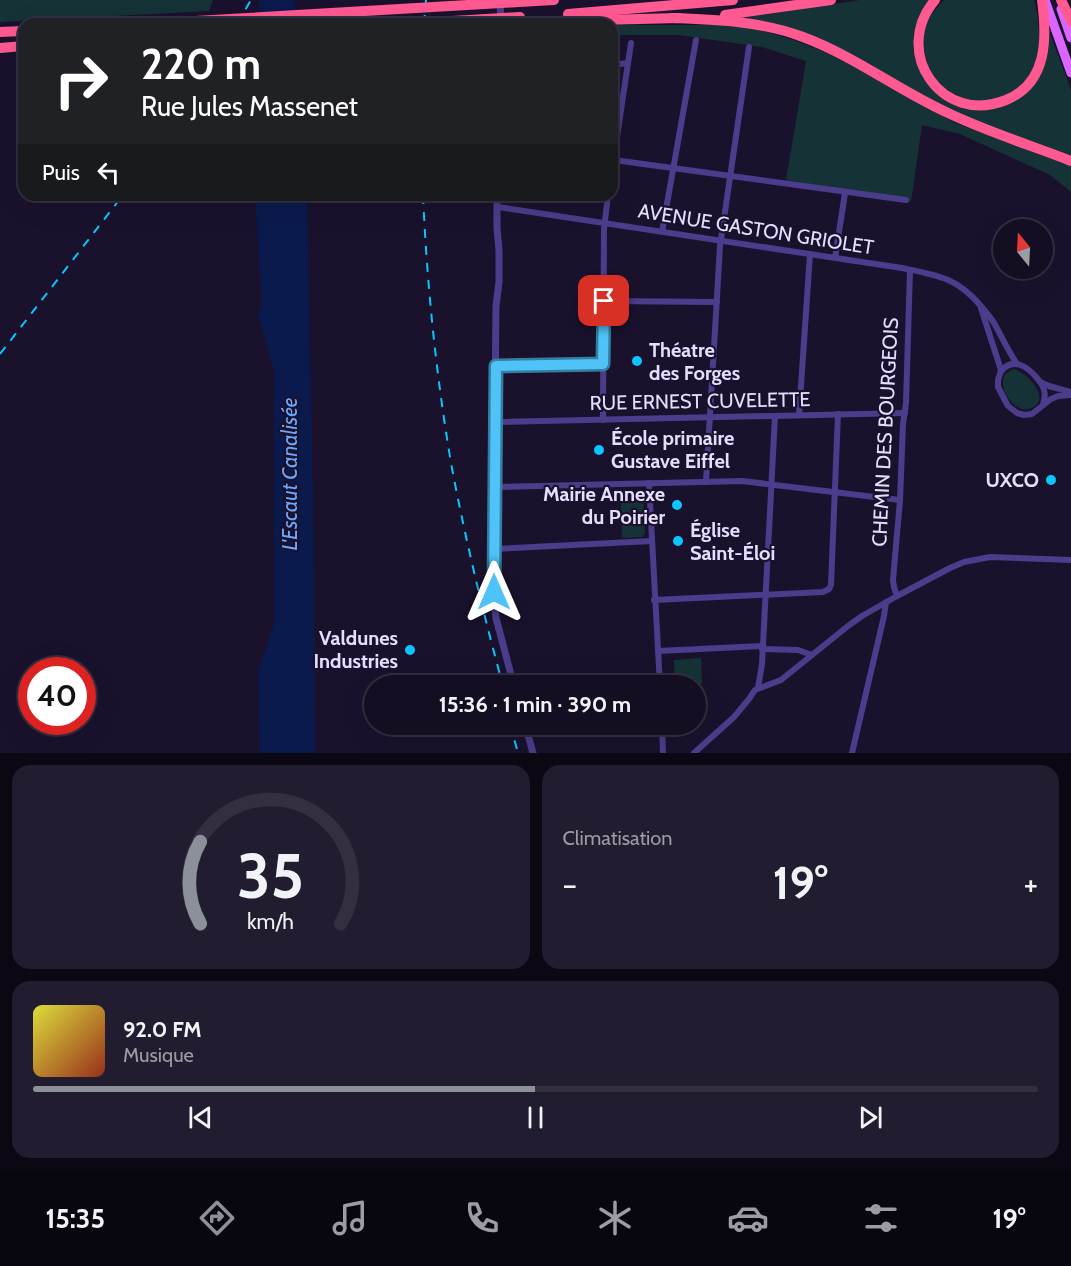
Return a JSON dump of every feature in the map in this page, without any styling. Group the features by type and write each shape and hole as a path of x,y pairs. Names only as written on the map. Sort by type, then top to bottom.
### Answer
{"highway":[{"path":"246,18 554,0"},
{"path":"531,18 733,0"},
{"path":"673,18 751,12 831,0"},
{"path":"935,0 920,28 919,51 923,66 934,85 948,97 964,104 981,106 993,105 1011,98 1035,77 1040,66 1043,47 1044,0"},
{"path":"1059,0 1071,21"},
{"path":"618,18 734,21 803,37 846,57 950,114 1004,137 1071,161"},
{"path":"0,32 18,31"},
{"path":"0,48 18,46"}],"main road":[{"path":"1044,0 1071,73"},
{"path":"1059,0 1071,38"}],"street":[{"path":"500,0 501,18"},
{"path":"662,232 696,40"},
{"path":"618,132 631,43"},
{"path":"706,482 721,241 749,47"},
{"path":"618,64 628,63"},
{"path":"618,161 906,200"},
{"path":"835,258 844,193"},
{"path":"498,201 499,282 496,306 494,592 495,613 511,675"},
{"path":"603,420 604,223 607,201"},
{"name":"AVENUE GASTON GRIOLET","path":"498,207 930,273 954,282 980,304 993,320 1017,364"},
{"path":"800,415 810,254"},
{"name":"CHEMIN DES BOURGEOIS","path":"897,596 893,580 905,413 910,270"},
{"path":"604,301 717,302"},
{"path":"980,304 1000,371 998,387 1011,409 1028,415 1055,398 1071,393"},
{"path":"496,366 603,364"},
{"path":"1000,371 1010,364 1026,368 1040,382 1045,393 1043,405"},
{"path":"1040,382 1071,393"},
{"name":"RUE ERNEST CUVELETTE","path":"495,422 905,413"},
{"path":"654,600 827,591 831,585 838,414"},
{"path":"758,688 775,416"},
{"path":"495,488 746,481 900,500"},
{"path":"649,483 659,675"},
{"path":"494,549 652,541"},
{"path":"694,753 734,717 758,688 781,680 853,622 954,566 999,556 1071,560"},
{"path":"852,753 886,602"},
{"path":"658,651 762,647 798,650 812,655"},
{"path":"528,735 533,753"},
{"path":"662,735 663,753"}],"green space":[{"path":"0,0 213,0 209,11 76,18 18,18 18,21 0,22"},
{"path":"860,0 930,0 920,15 921,70 963,107 1021,97 1049,31 1071,90 1071,159 975,123 886,77 748,19 748,17"},
{"path":"944,0 1034,0 1039,46 1034,69 1021,87 992,100 977,101 957,95 940,84 929,67 922,39 930,18"},
{"path":"618,25 722,25 756,29 794,40 829,54 953,122 1071,166 1071,192 1050,175 960,134 922,125 911,202 786,180 806,61 762,47 679,35 618,35"},
{"path":"1014,369 1031,381 1039,394 1036,405 1029,409 1016,406 1006,394 1003,386 1003,379"},
{"path":"621,494 643,494 645,533 642,537 622,538"},
{"path":"701,658 702,675 675,675 674,660"}],"water":[{"path":"259,0 295,0 297,18 260,18"},
{"name":"L'Escaut Canalisée","path":"255,201 307,201 315,753 260,753 258,673 274,624 274,370 258,315 262,302"}],"railway":[{"path":"240,18 251,0"},
{"path":"424,18 426,0"},
{"path":"0,354 118,201"},
{"path":"423,201 433,329 451,463 462,519 500,675"},
{"path":"513,735 518,753"}],"place":[{"name":"Théatre des Forges","path":"637,361"},
{"name":"École primaire Gustave Eiffel","path":"599,450"},
{"name":"UXCO","path":"1051,480"},
{"name":"Mairie Annexe du Poirier","path":"677,505"},
{"name":"Église Saint-Éloi","path":"678,541"},
{"name":"Valdunes Industries","path":"410,650"}],"route":[{"path":"494,592 496,366 603,364 604,301"}]}
